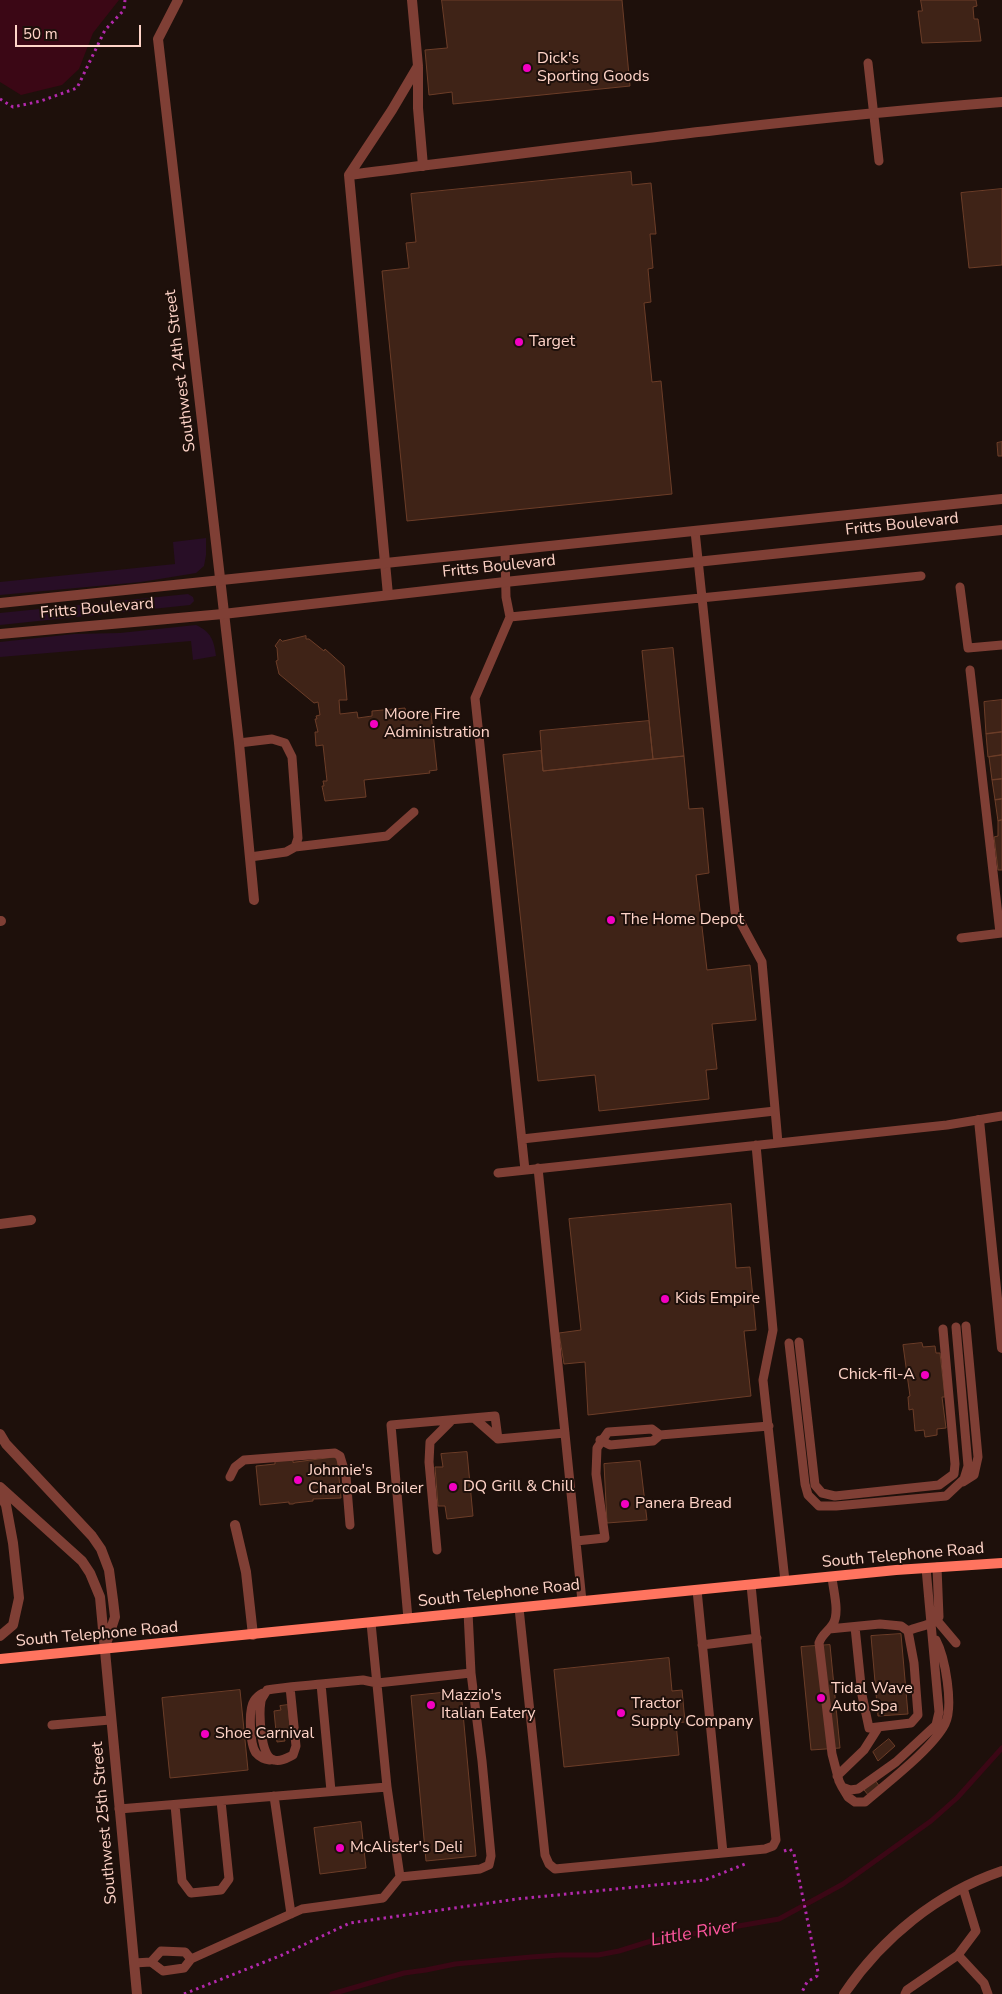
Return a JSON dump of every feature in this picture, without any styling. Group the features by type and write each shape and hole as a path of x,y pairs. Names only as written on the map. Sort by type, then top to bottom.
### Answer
{"main road":[{"name":"South Telephone Road","path":"0,1659 751,1584 1002,1563"}],"street":[{"name":"Southwest 24th Street","path":"178,0 158,39 239,743 254,900"},
{"path":"412,0 418,66 418,108 423,166"},
{"path":"388,595 349,175 392,110 418,66"},
{"path":"349,175 666,135 873,112 1002,102"},
{"name":"Fritts Boulevard","path":"0,603 1002,499"},
{"name":"Fritts Boulevard","path":"0,634 223,614 505,582 1002,530"},
{"path":"979,1120 997,1252 1002,1348"},
{"path":"0,1224 31,1220"},
{"path":"0,1434 6,1444 92,1536 101,1549 108,1570 115,1617 104,1650"},
{"name":"Southwest 25th Street","path":"0,1487 82,1562 90,1573 100,1597 137,1994"},
{"path":"0,1494 6,1505 19,1598 13,1625 0,1636"},
{"path":"234,1525 246,1572 253,1635"},
{"path":"844,1994 860,1970 880,1947 909,1923 939,1902 964,1888 1002,1871"}],"lane":[{"path":"868,63 879,161"},
{"path":"695,531 735,912 762,962 778,1143"},
{"path":"505,551 505,582 510,617 475,698 525,1170"},
{"path":"510,617 921,576"},
{"path":"960,587 968,648 1002,645"},
{"path":"961,938 1001,933 970,670"},
{"path":"239,743 272,739 285,743 292,757 298,838 295,848"},
{"path":"250,857 286,852 295,848 387,836 414,812"},
{"path":"522,1139 775,1111"},
{"path":"498,1173 778,1143 1002,1116"},
{"path":"756,1145 773,1330 763,1380 785,1581"},
{"path":"538,1168 582,1601"},
{"path":"956,1486 974,1475 978,1457 966,1326"},
{"path":"789,1343 805,1484 808,1495 819,1506 946,1496 964,1479 968,1466 956,1327"},
{"path":"799,1342 815,1485 822,1493 835,1496 939,1485 954,1474 955,1464 943,1329"},
{"path":"408,1619 392,1425 495,1416 498,1439"},
{"path":"474,1418 498,1439 565,1433"},
{"path":"437,1550 429,1462 430,1442 452,1420"},
{"path":"576,1541 604,1538 596,1474 597,1448 600,1440 608,1432 652,1429 660,1435 769,1426"},
{"path":"230,1477 235,1467 244,1460 335,1453 340,1456 346,1476 350,1525"},
{"path":"842,1787 858,1790 896,1762 936,1725 939,1712 930,1608 932,1568"},
{"path":"832,1577 835,1603 834,1622 822,1634 820,1643 832,1754 837,1776 848,1797 855,1802 865,1802 913,1761 939,1733 946,1722 948,1704 947,1678 933,1626 940,1614 932,1568"},
{"path":"519,1608 545,1855 549,1864 555,1869 765,1849 773,1846 776,1840 751,1584"},
{"path":"697,1590 723,1853"},
{"path":"835,1603 844,1628"},
{"path":"134,1962 151,1962 163,1971 184,1968 191,1959 302,1909 383,1898 400,1877 480,1869 489,1865 490,1856 471,1673 468,1612"},
{"path":"371,1623 387,1787 400,1877"},
{"path":"829,1629 880,1624 901,1626 908,1631 914,1662 918,1715 911,1723 869,1728 866,1719 855,1627"},
{"path":"908,1631 933,1626 956,1644"},
{"path":"702,1645 757,1638"},
{"path":"290,1687 296,1746 293,1755 283,1760 273,1760 267,1756 264,1748 260,1714 262,1698 267,1690 290,1687 363,1680 377,1683 471,1673"},
{"path":"321,1684 331,1792"},
{"path":"52,1725 110,1720"},
{"path":"837,1776 864,1750 878,1728"},
{"path":"119,1809 387,1787"},
{"path":"274,1796 291,1914"},
{"path":"175,1805 182,1881 191,1893 221,1890 229,1878 221,1800"},
{"path":"905,1994 907,1990 958,1955 976,1931 964,1888"},
{"path":"151,1962 161,1952 185,1952 191,1959"},
{"path":"958,1955 984,1983 988,1994"}],"path":[{"path":"0,99 13,107 41,101 77,88 105,30 124,10 125,0"},
{"path":"782,1852 790,1850 794,1854 814,1953 817,1976 807,1982 801,1994"},
{"path":"184,1994 282,1955 350,1923 382,1917 437,1912 517,1898 705,1880 749,1863"}],"shaded area":[{"path":"0,0 119,0 93,33 79,69 62,85 21,95 0,82"},
{"path":"206,538 204,566 196,573 141,582 0,595 0,582 175,564 173,542"},
{"path":"188,594 193,597 194,601 190,605 0,625 0,613"},
{"path":"196,625 211,637 216,656 193,660 191,641 0,657 0,642 74,634 120,633"}],"building":[{"name":"Dick's Sporting Goods","path":"442,0 622,0 630,86 453,104 452,92 429,95 425,50 447,48"},
{"path":"921,0 976,0 977,6 973,7 974,19 978,19 981,41 922,43 918,11 922,11"},
{"name":"Target","path":"631,172 632,185 651,183 656,234 650,234 653,268 648,269 651,302 644,303 652,382 661,381 672,494 407,521 382,271 409,268 406,243 416,242 411,194"},
{"path":"1002,189 1002,265 969,268 961,193"},
{"path":"1002,442 1002,456 998,456 997,443"},
{"name":"Moore Fire Administration","path":"306,636 306,639 309,639 324,651 325,649 344,666 347,700 339,700 340,714 357,712 358,718 372,716 372,711 405,708 406,713 423,711 423,714 431,713 437,770 429,771 430,773 364,780 366,797 325,801 322,786 324,786 323,781 327,781 323,745 316,746 315,732 318,732 315,719 317,719 316,716 320,715 318,702 314,703 279,674 276,661 278,660 277,648 275,646 280,639 282,641"},
{"path":"673,648 684,756 653,759 642,651"},
{"path":"1002,700 1002,732 986,734 984,702"},
{"path":"649,721 653,759 543,771 540,731"},
{"path":"1002,732 1002,755 988,757 986,734"},
{"name":"The Home Depot","path":"541,751 543,771 684,756 689,809 703,808 709,873 696,875 707,970 750,965 756,1020 712,1024 717,1069 706,1070 709,1099 599,1111 595,1075 538,1081 503,755"},
{"path":"1002,755 1002,779 992,780 989,757"},
{"path":"1002,779 1002,799 995,800 992,780"},
{"path":"1002,799 1002,820 998,821 995,800"},
{"path":"1002,820 1002,870 998,870 994,837 998,836 998,821"},
{"name":"Kids Empire","path":"731,1204 736,1268 750,1267 756,1330 744,1331 751,1396 588,1415 585,1362 564,1364 559,1333 581,1330 569,1219"},
{"name":"Chick-fil-A","path":"922,1343 923,1347 935,1346 936,1353 940,1353 945,1397 942,1397 946,1428 937,1429 937,1435 925,1437 924,1430 915,1431 913,1409 909,1410 908,1397 910,1396 903,1345"},
{"name":"DQ Grill & Chill","path":"467,1452 473,1516 447,1519 445,1506 438,1506 435,1467 443,1467 441,1454"},
{"name":"Johnnie's Charcoal Broiler","path":"337,1457 341,1498 313,1499 313,1501 293,1504 289,1504 289,1502 260,1505 256,1466 275,1464 275,1461 293,1460 293,1462"},
{"name":"Panera Bread","path":"640,1461 647,1520 607,1523 604,1464"},
{"path":"901,1634 908,1714 878,1716 871,1636"},
{"name":"Tidal Wave Auto Spa","path":"830,1645 840,1748 811,1750 801,1647"},
{"name":"Tractor Supply Company","path":"669,1658 672,1691 682,1690 685,1722 676,1723 679,1755 564,1767 554,1670"},
{"name":"Shoe Carnival","path":"240,1690 248,1770 170,1778 162,1698"},
{"path":"461,1691 476,1856 426,1861 411,1696"},
{"path":"288,1705 291,1737 284,1737 285,1741 277,1742 274,1711 281,1710 280,1706"},
{"path":"889,1739 895,1746 878,1761 873,1752"},
{"path":"872,1776 880,1787 869,1796 860,1785"},
{"name":"McAlister's Deli","path":"361,1822 366,1868 320,1874 314,1828"}],"waterway":[{"name":"Little River","path":"332,1994 404,1973 455,1964 560,1955 598,1955 651,1941 779,1919 843,1884 931,1821 957,1798 1002,1748"}],"place":[{"name":"Dick's Sporting Goods","path":"527,68"},
{"name":"Target","path":"519,342"},
{"name":"Moore Fire Administration","path":"374,724"},
{"name":"The Home Depot","path":"611,920"},
{"name":"Kids Empire","path":"665,1299"},
{"name":"Chick-fil-A","path":"925,1375"},
{"name":"Johnnie's Charcoal Broiler","path":"298,1480"},
{"name":"DQ Grill & Chill","path":"453,1487"},
{"name":"Panera Bread","path":"625,1504"},
{"name":"Tidal Wave Auto Spa","path":"821,1698"},
{"name":"Mazzio's Italian Eatery","path":"431,1705"},
{"name":"Tractor Supply Company","path":"621,1713"},
{"name":"Shoe Carnival","path":"205,1734"},
{"name":"McAlister's Deli","path":"340,1848"}]}
